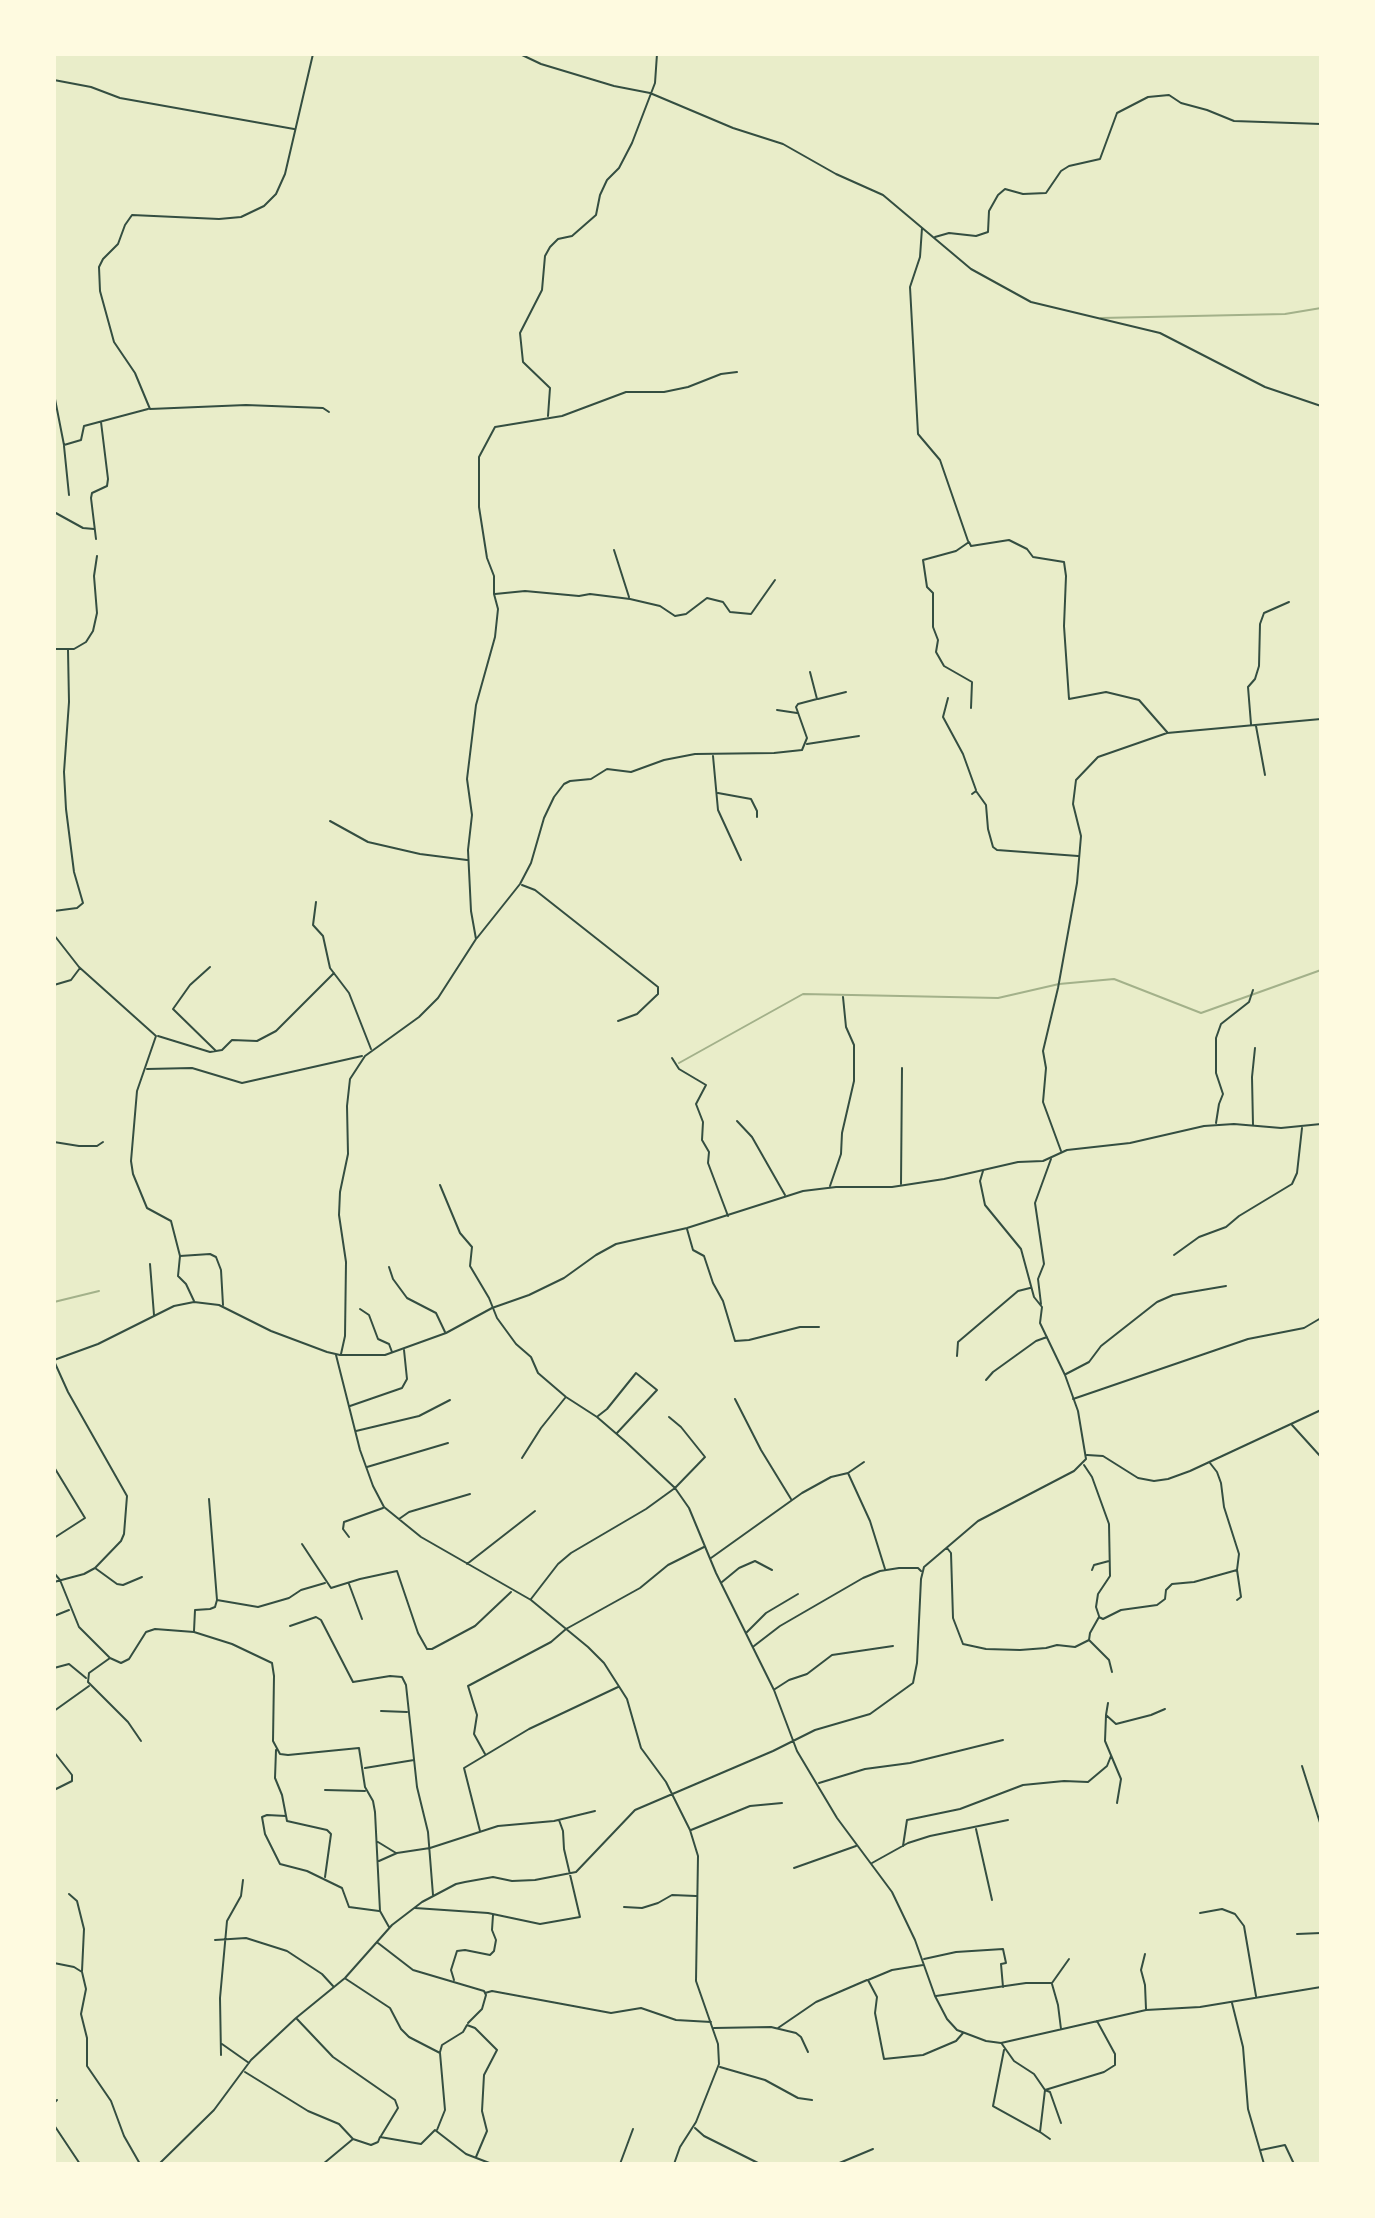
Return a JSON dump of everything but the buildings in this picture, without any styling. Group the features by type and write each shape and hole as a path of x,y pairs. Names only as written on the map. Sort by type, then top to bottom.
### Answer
{"street":[{"path":"150,409 135,373 114,342 100,291 99,267 118,244 132,215 230,218 241,217 264,206 276,194 285,174 313,54"},
{"path":"520,54 541,64 614,86 650,93 733,128 783,144 836,174 883,195 985,279 1031,302 1160,333 1276,392 1321,406"},
{"path":"548,416 550,388 523,362 520,333 542,290 545,256 558,239 572,236 596,215 607,180 619,168 632,143 655,83 657,54"},
{"path":"54,80 91,87 120,98 295,130"},
{"path":"934,237 949,233 976,236 988,232 989,211 1005,189 1023,194 1046,193 1061,171 1069,166 1100,159 1117,113 1148,97 1169,95 1181,103 1234,121 1321,124"},
{"path":"923,227 920,257 910,295 918,434 940,460 969,542 971,546 1009,540 1027,549 1033,557 1064,562 1069,699 1106,692 1139,700 1167,733"},
{"path":"476,939 471,911 469,860 472,815 467,779 476,705 495,637 498,609 479,507 479,457 495,427 562,416 626,392 664,392 737,372"},
{"path":"54,394 63,435 69,495"},
{"path":"64,445 81,440 84,426 150,409 246,405 323,408 329,412"},
{"path":"96,539 92,493 107,486 108,479 101,421"},
{"path":"54,436 63,435"},
{"path":"54,512 83,528 95,529"},
{"path":"969,542 956,551 923,560 923,567 927,587 933,593 933,627 938,640 936,652 944,666 972,682 971,708"},
{"path":"614,550 630,599"},
{"path":"54,649 68,650 86,642 93,631 97,613 94,576 97,556"},
{"path":"494,594 525,591 579,596 590,594 660,606 675,616 686,614 707,598 723,602 730,612 751,614 775,580"},
{"path":"1251,725 1248,687 1255,679 1259,664 1260,624 1264,613 1289,602"},
{"path":"54,911 77,908 83,903 74,872 66,809 64,772 69,702 68,650"},
{"path":"810,672 817,699"},
{"path":"341,1355 345,1336 343,1298 346,1262 339,1215 340,1185 348,1154 350,1079 365,1056 426,1011 445,989 476,939 520,884 531,863 544,818 554,797 564,784 591,779 607,769 631,772 664,760 695,754 802,750 807,738 798,704 846,692"},
{"path":"948,698 943,717 963,754 976,791 986,805 993,847 997,850 1079,856"},
{"path":"777,710 799,714"},
{"path":"1061,1152 1043,1102 1046,1068 1043,1051 1077,883 1081,836 1073,804 1076,780 1098,757 1167,733 1321,719"},
{"path":"1256,725 1265,775"},
{"path":"806,744 859,736"},
{"path":"713,755 718,810 741,860"},
{"path":"715,788 720,796 739,795 751,799 757,817"},
{"path":"972,794 976,791"},
{"path":"330,821 375,845 469,860"},
{"path":"520,884 535,890 658,987 658,994 637,1014 618,1021"},
{"path":"316,902 313,925 323,936 330,968 349,993 372,1050"},
{"path":"54,935 80,968 156,1036 204,1051 217,1052 232,1040 257,1041 269,1037 334,973"},
{"path":"210,967 190,985 173,1009 217,1052"},
{"path":"54,985 67,983 80,968"},
{"path":"1216,1124 1223,1094 1216,1073 1216,1038 1221,1024 1249,1002 1253,990"},
{"path":"829,1187 841,1154 842,1133 854,1081 854,1045 846,1027 843,997"},
{"path":"156,1036 136,1099 130,1145 133,1174 147,1208 171,1221 180,1256 178,1276 186,1284 194,1302"},
{"path":"1253,1126 1255,1048"},
{"path":"146,1070 192,1068 242,1083 329,1061 365,1056"},
{"path":"672,1058 679,1069 702,1080 707,1087 696,1104 703,1122 702,1140 709,1152 708,1163 728,1216"},
{"path":"901,1185 902,1068"},
{"path":"737,1121 752,1137 785,1197"},
{"path":"54,1582 95,1568 124,1534 127,1496 68,1392 54,1361 98,1344 174,1306 210,1302 271,1331 336,1354 393,1353 446,1333 492,1308 564,1278 616,1244 687,1228 803,1191 829,1187 901,1185 1038,1161 1061,1152 1130,1143 1216,1124 1321,1124"},
{"path":"1174,1255 1199,1237 1226,1227 1292,1184 1297,1173 1302,1126"},
{"path":"54,1142 79,1146 97,1146 103,1142"},
{"path":"159,2164 199,2127 249,2063 296,2018 345,1978 390,1928 433,1896 456,1884 488,1878 523,1881 570,1873 581,1868 628,1815 815,1730 870,1714 913,1683 924,1567 978,1521 1074,1471 1086,1455 1065,1375 1040,1323 1038,1279 1044,1264 1035,1203 1051,1158"},
{"path":"1038,1161 1045,1171"},
{"path":"984,1170 980,1181 985,1205 1019,1244 1034,1297 1041,1305"},
{"path":"440,1185 460,1233 472,1247 470,1266 516,1344 531,1357 543,1379 617,1433 675,1488 689,1508 721,1583 774,1690 793,1741 837,1818 892,1892 947,2019 963,2033 1001,2043 1146,2010 1200,2007 1320,1987 1321,1992"},
{"path":"687,1228 693,1250 704,1256 723,1301 735,1341 800,1327 819,1327"},
{"path":"180,1256 210,1254 216,1257 223,1284 223,1306"},
{"path":"150,1264 154,1316"},
{"path":"389,1267 393,1279 407,1298 436,1313 446,1333"},
{"path":"1065,1375 1089,1362 1101,1346 1157,1302 1173,1295 1226,1286"},
{"path":"957,1356 958,1342 1018,1291 1031,1288"},
{"path":"360,1309 369,1315 378,1339 389,1344 393,1353"},
{"path":"1073,1399 1248,1339 1304,1328 1321,1318"},
{"path":"986,1380 1036,1341 1048,1337"},
{"path":"349,1407 402,1388 407,1379 404,1350"},
{"path":"336,1354 366,1468 384,1507 421,1537 531,1600 604,1663 627,1699 641,1748 666,1782 690,1830 698,1856 696,1981 720,2054 719,2067 694,2127 680,2147 674,2164"},
{"path":"597,1417 636,1373 657,1390 617,1433"},
{"path":"522,1458 566,1397"},
{"path":"735,1399 761,1450 792,1500"},
{"path":"355,1431 419,1416 450,1400"},
{"path":"1086,1455 1103,1456 1132,1475 1154,1481 1209,1463 1321,1410"},
{"path":"531,1600 558,1564 571,1553 621,1525 675,1488 705,1457 669,1417"},
{"path":"1291,1424 1321,1457"},
{"path":"366,1468 448,1443"},
{"path":"711,1559 792,1500 864,1462"},
{"path":"1083,1463 1092,1477 1107,1516 1111,1562 1110,1576 1098,1594 1096,1607 1099,1617 1089,1640"},
{"path":"1209,1463 1221,1483 1224,1507 1239,1554 1237,1570 1241,1597 1237,1600"},
{"path":"54,1467 85,1518 54,1538"},
{"path":"848,1473 870,1521 885,1570"},
{"path":"398,1519 409,1512 470,1494"},
{"path":"194,1632 195,1610 215,1607 217,1600 209,1499"},
{"path":"349,1537 343,1529 344,1522 384,1507"},
{"path":"466,1565 535,1511"},
{"path":"302,1544 333,1589 397,1571 418,1633 427,1649 475,1626 512,1591"},
{"path":"485,1754 475,1737 477,1715 468,1686 544,1646 566,1629 632,1593 678,1559 705,1546"},
{"path":"946,1548 951,1553 953,1618 963,1644 986,1649 1020,1650 1057,1645 1075,1647 1089,1640"},
{"path":"721,1583 739,1568 755,1561 772,1570"},
{"path":"1092,1570 1094,1565 1111,1562"},
{"path":"95,1568 117,1584 123,1585 142,1577"},
{"path":"753,1647 780,1626 863,1578 885,1570 913,1568 922,1572"},
{"path":"1099,1617 1103,1619 1121,1610 1157,1605 1165,1599 1166,1590 1172,1584 1194,1582 1237,1570"},
{"path":"54,1573 60,1580 79,1627 110,1658 121,1663 129,1659 146,1632 151,1630 194,1632 232,1644 272,1663 273,1741 280,1754 359,1748 367,1791 375,1812 380,1911 390,1928"},
{"path":"217,1600 258,1607 326,1582"},
{"path":"349,1583 362,1619"},
{"path":"746,1634 766,1613 798,1594"},
{"path":"54,1616 70,1609"},
{"path":"290,1626 316,1617 321,1620 353,1682 402,1677 406,1685 414,1760 430,1848 433,1896"},
{"path":"1089,1640 1109,1660 1112,1672"},
{"path":"774,1690 789,1680 807,1674 832,1655 893,1646"},
{"path":"87,1679 89,1673 110,1658"},
{"path":"54,1668 69,1664 87,1679 128,1722 141,1741"},
{"path":"54,1711 90,1685"},
{"path":"480,1831 464,1768 529,1729 620,1686"},
{"path":"1108,1703 1105,1741 1121,1779 1117,1803"},
{"path":"1106,1715 1116,1724 1165,1709"},
{"path":"381,1711 408,1711"},
{"path":"818,1783 865,1769 910,1763 1003,1740"},
{"path":"276,1748 273,1765 287,1821 327,1830 331,1834 324,1879"},
{"path":"54,1752 72,1775 72,1781 54,1790"},
{"path":"903,1846 907,1820 960,1809 1023,1785 1088,1782 1107,1766 1111,1756"},
{"path":"363,1768 414,1760"},
{"path":"1302,1766 1321,1826"},
{"path":"325,1790 367,1791"},
{"path":"690,1830 750,1806 782,1803"},
{"path":"377,1862 397,1853 430,1848 498,1826 559,1820 595,1811"},
{"path":"286,1816 262,1817 265,1834 279,1862 285,1867 307,1871 345,1891 349,1907 380,1911"},
{"path":"415,1908 493,1914 540,1924 580,1917 559,1820"},
{"path":"871,1863 930,1836 1008,1820"},
{"path":"976,1827 992,1900"},
{"path":"376,1841 397,1853"},
{"path":"794,1868 857,1846"},
{"path":"221,2055 220,1998 227,1921 241,1896 243,1880"},
{"path":"69,1894 77,1901 84,1929 82,1972 86,1989 81,2014 87,2038 87,2066 111,2101 124,2136 140,2164"},
{"path":"624,1907 642,1908 672,1895 696,1896"},
{"path":"1200,1913 1222,1909 1235,1914 1244,1926 1256,1997"},
{"path":"454,1981 451,1970 457,1951 490,1955 494,1951 493,1914"},
{"path":"1297,1934 1321,1933"},
{"path":"215,1940 246,1938 287,1951 322,1974 333,1987"},
{"path":"377,1942 413,1970 485,1993 492,1991 611,2013 641,2008 676,2020 711,2022"},
{"path":"922,1959 956,1952 1003,1949 1006,1963 1001,1964 1003,1988"},
{"path":"1145,1954 1141,1970 1146,2010"},
{"path":"1052,1983 1069,1959"},
{"path":"54,1963 82,1972"},
{"path":"777,2029 816,2002 892,1970 924,1964"},
{"path":"345,1978 390,2008 409,2037 440,2053"},
{"path":"868,1980 877,1997 875,2013 884,2059 923,2055 956,2041 963,2033"},
{"path":"935,1996 1026,1983 1052,1983"},
{"path":"1052,1983 1061,2029"},
{"path":"380,2137 421,2144 437,2130 445,2110 442,2045 463,2032 471,2017 482,2009 485,1993"},
{"path":"1232,2002 1243,2047 1248,2109 1264,2164"},
{"path":"244,2071 308,2111 339,2124 353,2139 373,2145 398,2108 395,2100 333,2057 296,2018"},
{"path":"1045,2090 1104,2072 1115,2065 1115,2054 1097,2020"},
{"path":"467,2025 475,2028 497,2050 484,2075 482,2111 487,2131 476,2158"},
{"path":"713,2028 755,2026 799,2034 808,2052"},
{"path":"1001,2043 1014,2061 1034,2074 1045,2090 1050,2092 1061,2123"},
{"path":"221,2044 249,2063"},
{"path":"1004,2050 993,2106 1050,2139"},
{"path":"719,2067 765,2080 798,2098 812,2100"},
{"path":"1040,2132 1045,2090"},
{"path":"54,2125 80,2164"},
{"path":"694,2127 704,2136 760,2164"},
{"path":"620,2164 633,2129"},
{"path":"437,2130 461,2150 492,2164"},
{"path":"323,2164 353,2139"},
{"path":"1260,2150 1285,2145 1294,2164"},
{"path":"837,2164 873,2149"}],"waterway":[{"path":"1101,318 1285,314 1321,308"},
{"path":"679,1063 803,994 998,998 1059,984 1114,979 1201,1013 1321,970"},
{"path":"54,1302 99,1291"}]}
